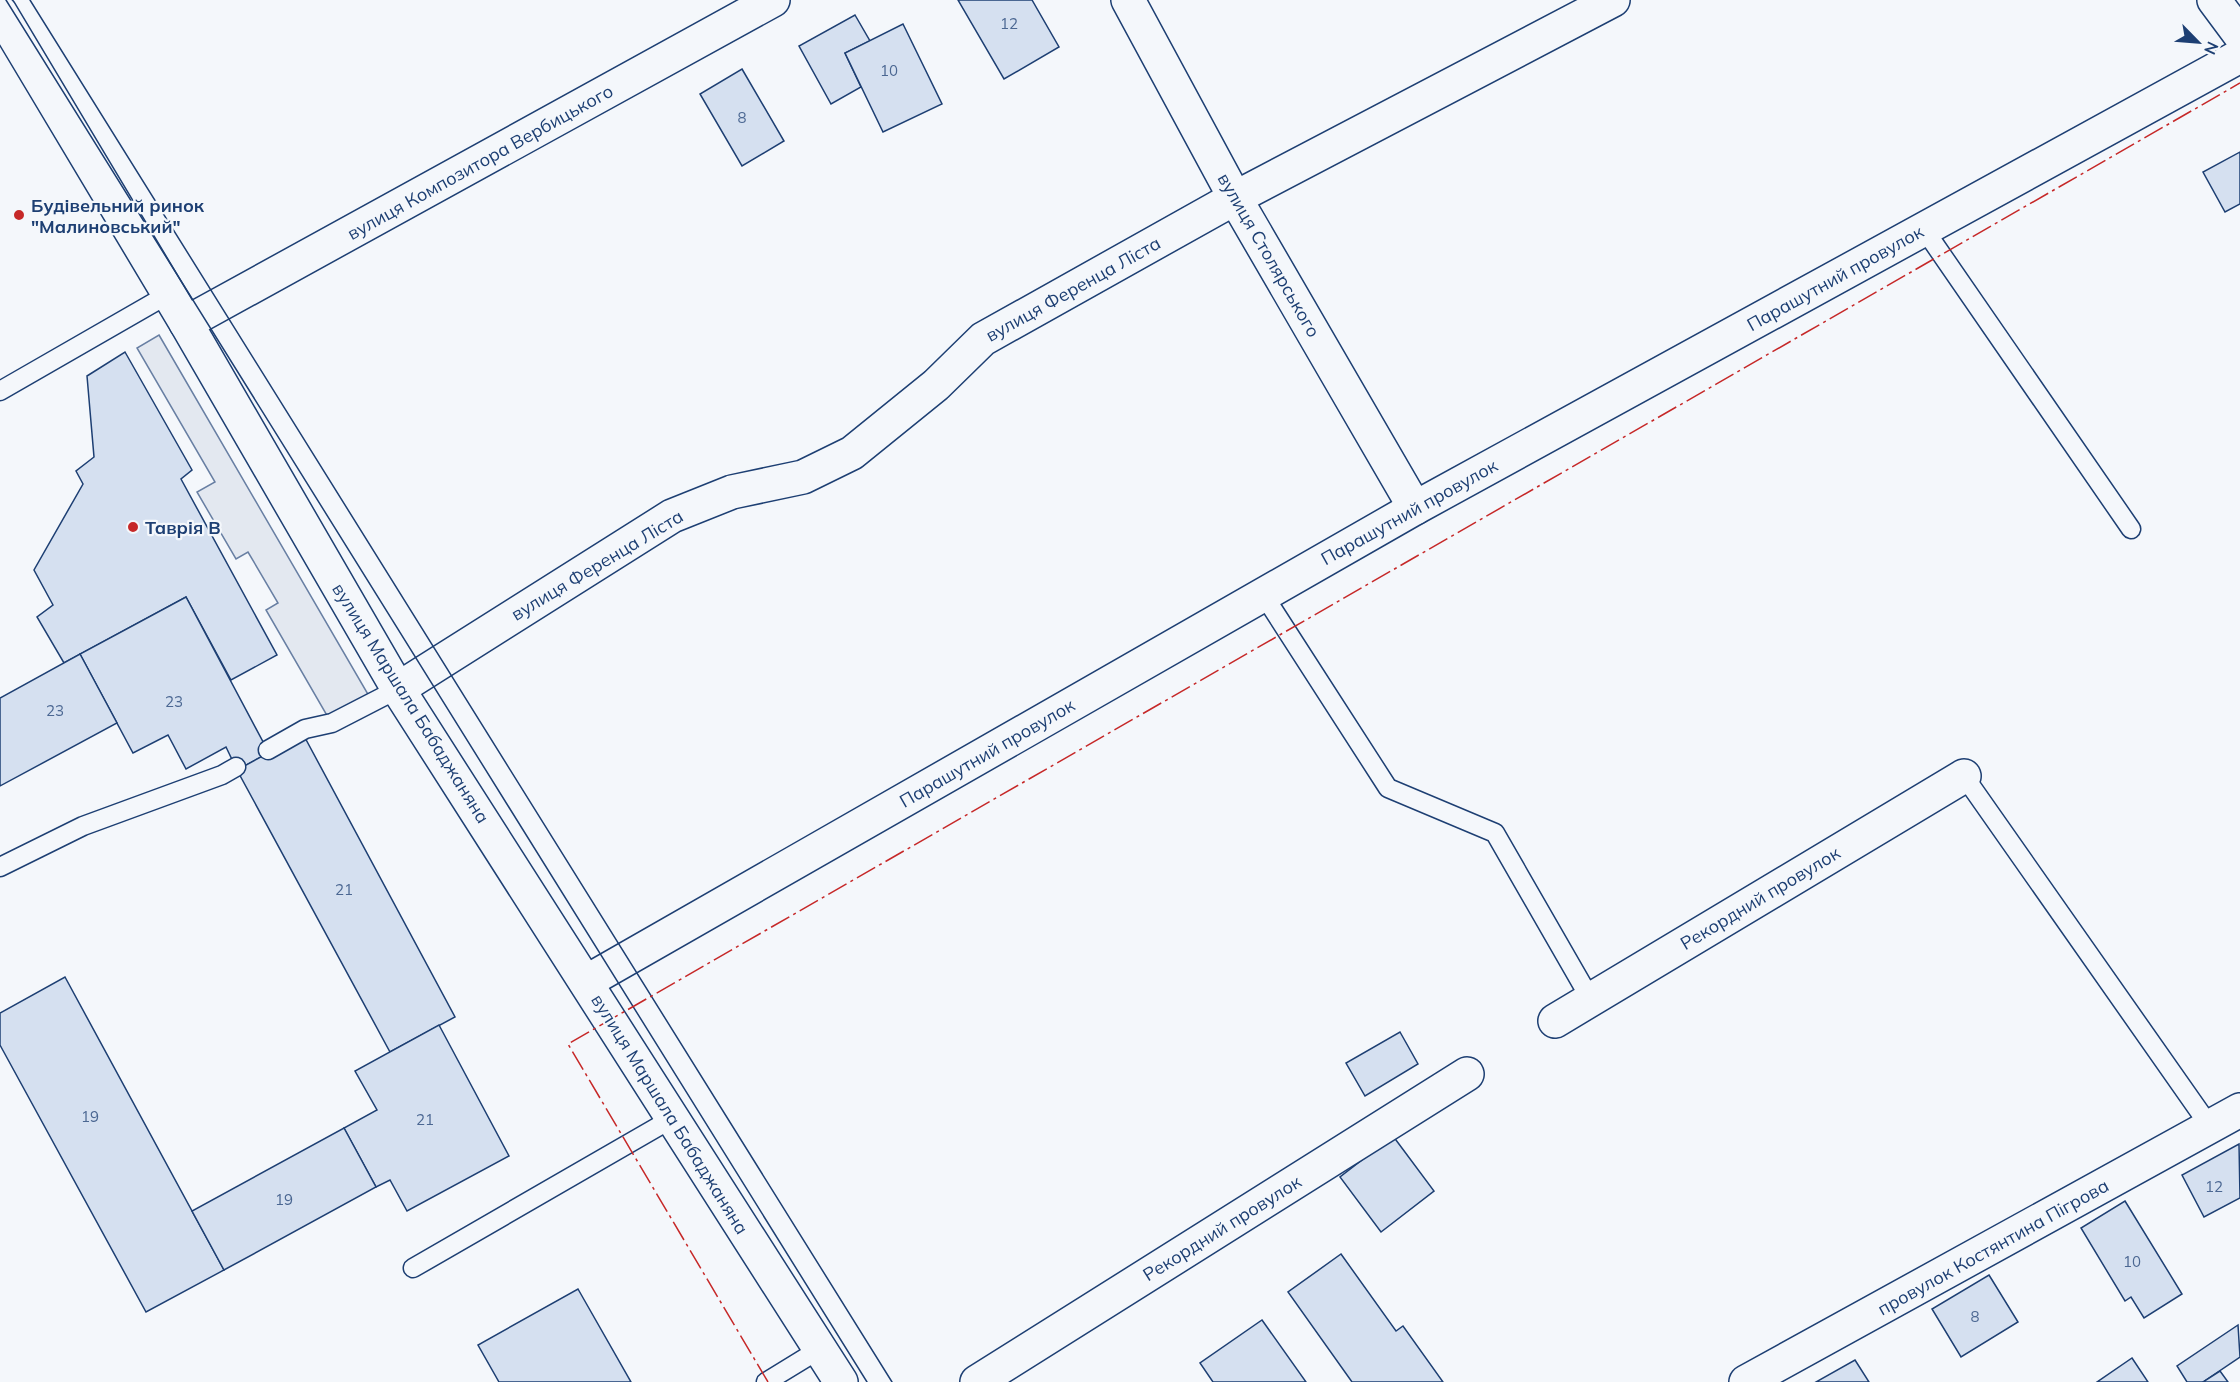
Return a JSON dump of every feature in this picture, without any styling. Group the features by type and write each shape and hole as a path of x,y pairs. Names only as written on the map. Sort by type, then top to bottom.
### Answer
{"street":[{"name":"вулиця Композитора Вербицького","path":"186,323 773,0"},
{"name":"вулиця Столярського","path":"1128,0 1235,198 1415,508"},
{"name":"вулиця Ференца Ліста","path":"398,689 672,516 732,492 803,477 852,453 936,385 983,339 1235,198 1613,0"},
{"path":"2214,0 2240,35"},
{"name":"вулиця Маршала Бабаджаняна","path":"0,12 167,295 186,323 398,689 841,1382"},
{"name":"Парашутний провулок","path":"586,982 1415,508 2240,56"},
{"name":"Рекордний провулок","path":"1555,1021 1964,776"},
{"name":"Рекордний провулок","path":"977,1382 1467,1074"},
{"name":"провулок Костянтина Пігрова","path":"1746,1382 2240,1110"}],"lane":[{"path":"1924,229 2131,528"},
{"path":"0,391 167,295"},
{"path":"1263,594 1388,788 1495,833 1591,1000"},
{"path":"268,750 305,729 332,723 398,689"},
{"path":"0,867 83,826 222,775 236,767"},
{"path":"1964,776 2211,1128"},
{"path":"413,1268 673,1118"},
{"path":"766,1382 820,1349"}],"shaded area":[{"path":"159,335 369,696 329,719 266,610 278,603 248,552 236,559 197,492 215,482 137,348"}],"building":[{"path":"958,0 1032,0 1059,47 1004,79"},
{"path":"855,15 870,41 845,53 861,87 831,104 799,46"},
{"path":"903,24 942,104 883,132 845,53"},
{"path":"742,69 784,141 742,166 700,94"},
{"path":"2240,152 2240,204 2225,212 2203,172"},
{"name":"Таврія В","path":"125,352 192,470 181,479 277,655 231,680 186,597 64,663 37,617 53,605 34,570 83,484 76,471 94,457 87,376"},
{"path":"186,597 269,753 237,770 226,747 186,769 168,735 133,753 80,654"},
{"path":"80,654 117,723 0,786 0,698"},
{"path":"303,734 455,1017 390,1052 237,770"},
{"path":"65,977 224,1270 146,1312 0,1045 0,1013"},
{"path":"439,1025 509,1156 407,1211 390,1180 376,1187 344,1128 377,1110 355,1071"},
{"path":"1400,1032 1418,1064 1365,1096 1346,1063"},
{"path":"344,1128 376,1187 224,1270 192,1211"},
{"path":"1393,1136 1434,1191 1381,1232 1340,1177"},
{"path":"2239,1144 2240,1198 2204,1217 2182,1175"},
{"path":"2125,1201 2182,1294 2144,1318 2131,1297 2125,1301 2081,1228"},
{"path":"1341,1254 1396,1331 1403,1326 1443,1382 1352,1382 1288,1292"},
{"path":"1989,1275 2018,1322 1961,1357 1932,1309"},
{"path":"578,1289 631,1382 499,1382 478,1345"},
{"path":"1262,1320 1306,1382 1213,1382 1200,1363"},
{"path":"2238,1325 2240,1357 2203,1382 2187,1382 2177,1366"},
{"path":"2132,1358 2148,1382 2097,1382"},
{"path":"1855,1360 1869,1382 1816,1382"},
{"path":"2220,1371 2228,1382 2203,1382"}],"tram line":[{"path":"6,0 867,1382"},
{"path":"30,0 892,1382"}],"power":[{"path":"768,1382 568,1044 2240,83"}],"place":[{"name":"Будівельний ринок \"Малиновський\"","path":"19,215"},
{"name":"Таврія В","path":"133,527"}]}
